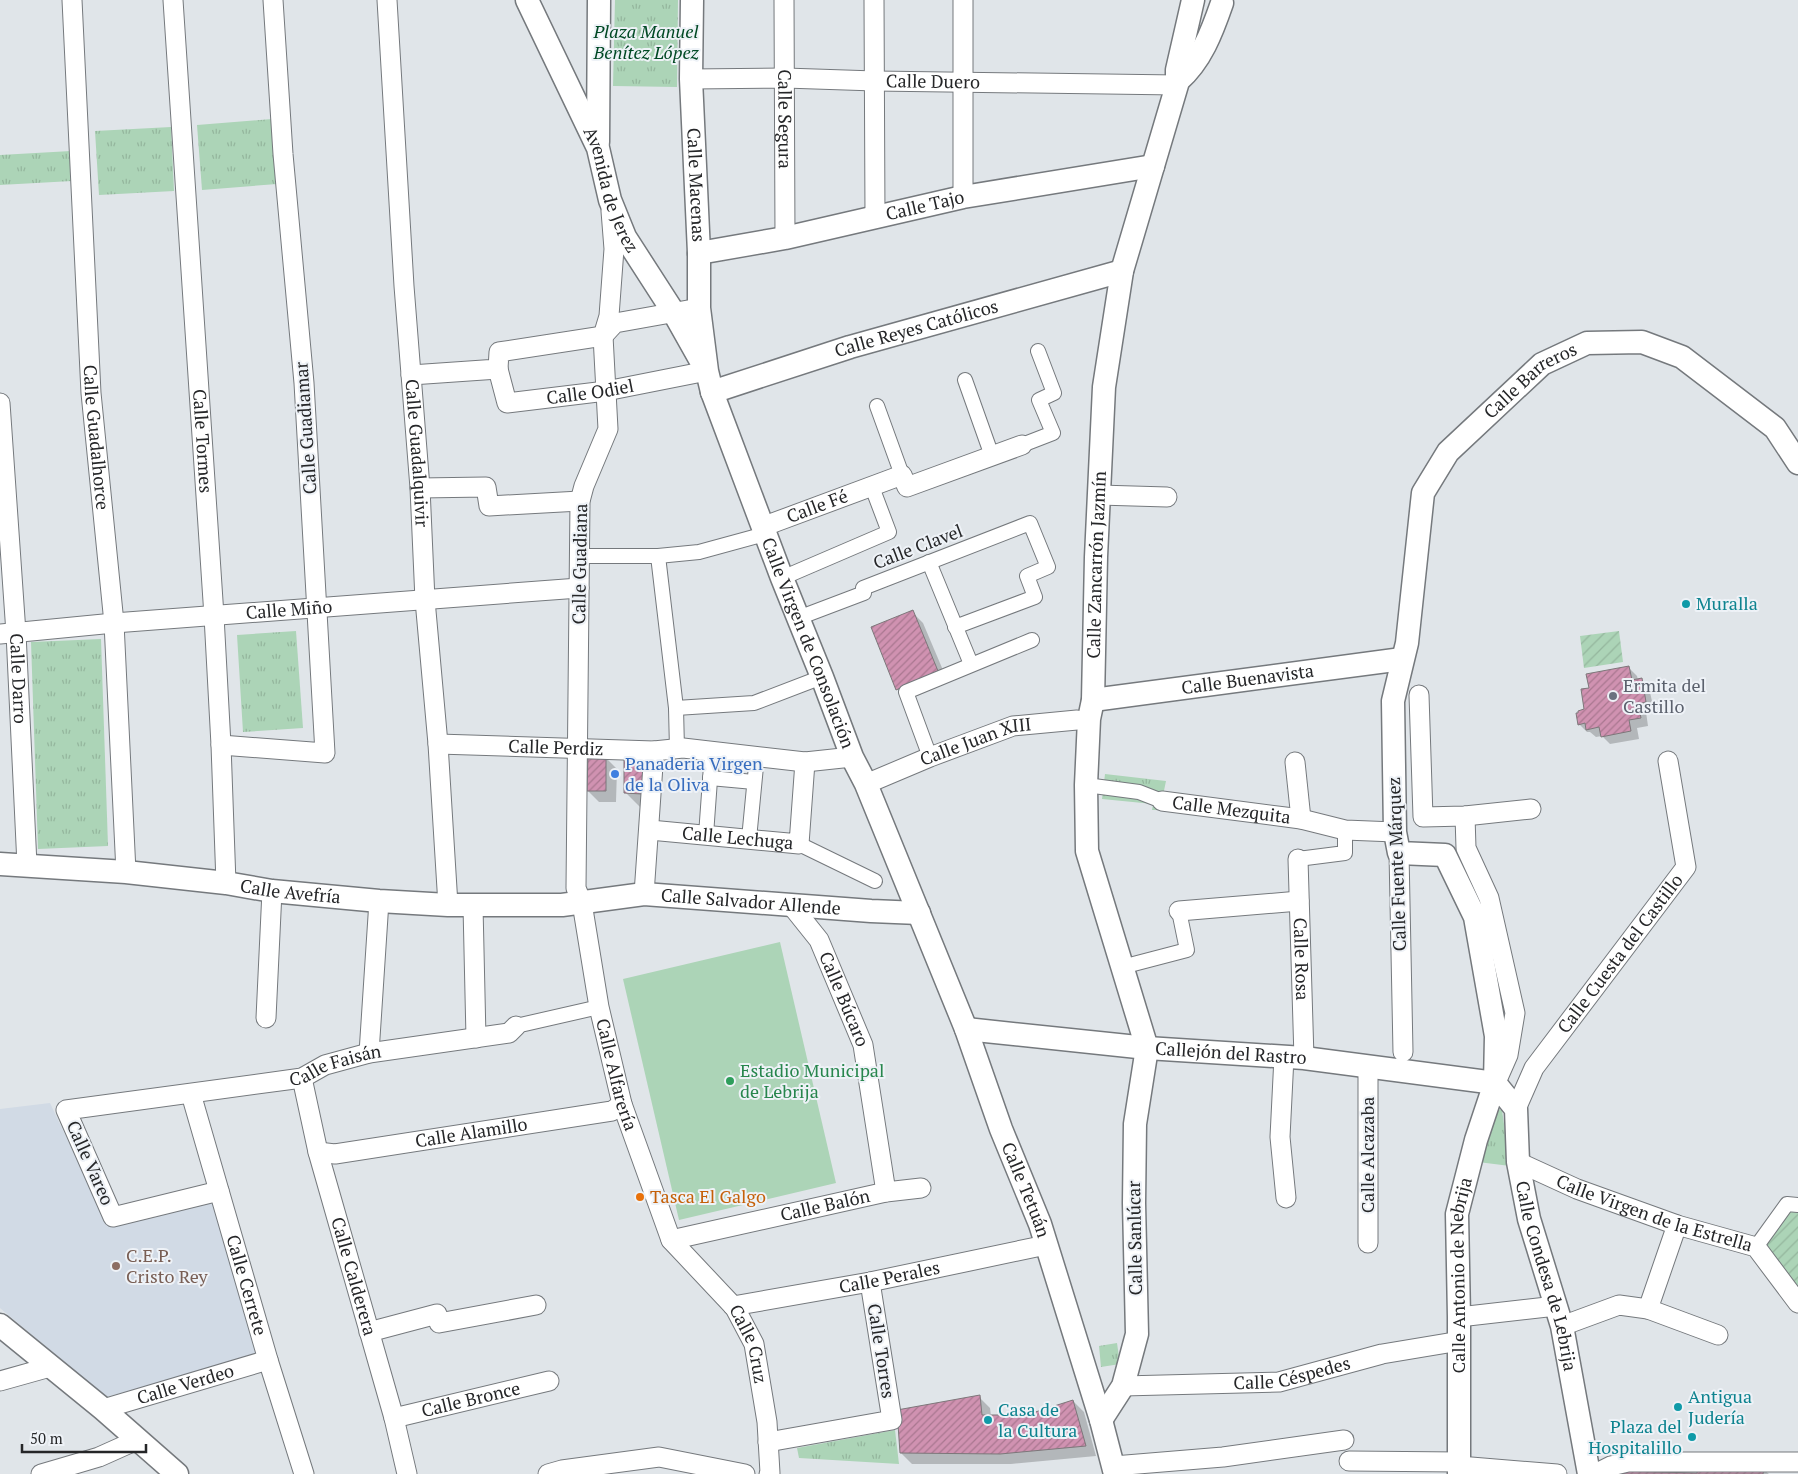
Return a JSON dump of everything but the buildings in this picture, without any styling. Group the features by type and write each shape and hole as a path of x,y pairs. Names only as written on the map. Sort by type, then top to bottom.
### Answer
{"street":[{"name":"Calle Guadalhorce","path":"72,0 91,393 114,623 126,872"},
{"name":"Calle Tormes","path":"173,0 214,616 226,883"},
{"name":"Calle Guadiamar","path":"221,745 325,753 304,383 283,154 273,0"},
{"name":"Calle Guadalquivir","path":"387,0 420,488 425,600 438,744 448,905"},
{"name":"Avenida de Jerez","path":"527,0 598,148 610,200 625,237 674,313 709,381"},
{"path":"598,148 599,0"},
{"name":"Calle Macenas","path":"692,0 691,79 699,253 699,308 709,381"},
{"name":"Calle Segura","path":"784,0 785,238"},
{"path":"874,0 875,217"},
{"path":"963,0 963,197"},
{"path":"1194,0 1203,7 1210,8 1216,7 1223,2"},
{"name":"Calle Zancarrón Jazmín","path":"1147,1048 1087,851 1086,713 1104,388 1122,271 1177,83 1177,70 1194,0"},
{"name":"Calle Zancarrón Jazmín","path":"1177,83 1199,57 1223,2"},
{"name":"Calle Duero","path":"691,79 785,78 875,81 1177,83"},
{"name":"Calle Tajo","path":"699,253 785,238 963,197 1153,166"},
{"name":"Calle Guadiana","path":"582,903 576,888 580,501 584,486 608,429 603,336 609,316 614,249 610,200"},
{"name":"Calle Reyes Católicos","path":"709,381 850,347 1122,271"},
{"path":"411,375 498,369 499,352 603,336 616,323 699,308"},
{"name":"Calle Barreros","path":"1402,659 1407,642 1423,493 1448,452 1542,364 1587,343 1642,342 1682,357 1775,428 1798,464"},
{"path":"1022,445 1053,434 1039,400 1054,393 1038,351"},
{"name":"Calle Odiel","path":"498,369 506,403 709,381"},
{"path":"965,380 992,456"},
{"name":"Calle Virgen de Consolación","path":"709,381 763,531 852,757 866,784 919,913"},
{"name":"Calle Darro","path":"0,403 8,633 27,865"},
{"path":"878,406 905,481"},
{"name":"Calle Fé","path":"763,531 872,487 905,481 992,456 1022,445"},
{"path":"420,488 486,487 489,506 580,501"},
{"path":"782,578 889,532 872,487"},
{"path":"1099,495 1167,497"},
{"name":"Calle Clavel","path":"798,618 864,593 862,588 1030,523 1048,568 1027,576 1035,597 955,627"},
{"path":"580,556 658,556 699,552 763,531"},
{"path":"658,556 676,708 677,749"},
{"path":"929,562 971,664"},
{"name":"Calle Miño","path":"8,633 317,607 579,588"},
{"path":"930,757 906,692 1032,640"},
{"name":"Calle Buenavista","path":"1086,713 1402,659"},
{"name":"Calle Fuente Márquez","path":"1402,659 1393,700 1403,1061"},
{"path":"676,708 754,703 822,677"},
{"path":"1419,695 1423,817 1465,816 1531,809"},
{"name":"Calle Juan XIII","path":"866,784 930,757 1013,726 1086,713"},
{"name":"Calle Perdiz","path":"438,744 654,751 677,749 806,762 852,757"},
{"path":"644,894 650,830 654,751"},
{"path":"706,835 712,752"},
{"path":"749,839 757,756"},
{"name":"Calle Cuesta del Castillo","path":"1516,1108 1534,1068 1686,867 1668,761"},
{"path":"799,844 806,762"},
{"name":"Calle Mezquita","path":"1295,762 1301,819"},
{"path":"710,778 754,782"},
{"path":"1086,785 1139,792 1162,801"},
{"name":"Calle Mezquita","path":"1162,801 1301,819 1397,843"},
{"path":"1465,816 1466,848 1489,898 1515,1013 1508,1055 1495,1083 1516,1108"},
{"name":"Calle Lechuga","path":"650,830 799,844 875,881"},
{"path":"1298,859 1345,853 1345,830"},
{"name":"Calle Antonio de Nebrija","path":"1397,843 1445,855 1475,917 1496,1036 1495,1083 1476,1140 1457,1214 1460,1317 1459,1468"},
{"name":"Calle Rosa","path":"1286,1198 1280,1137 1294,1058 1299,902 1298,859"},
{"name":"Calle Avefría","path":"0,864 126,872 379,901 473,906 582,903"},
{"path":"266,1018 272,890"},
{"name":"Calle Salvador Allende","path":"582,903 644,894 919,913"},
{"path":"370,1053 379,901"},
{"path":"1122,967 1187,950 1179,910 1299,902"},
{"name":"Calle Alfarería","path":"582,903 599,1007 622,1104 671,1240"},
{"name":"Calle Búcaro","path":"791,905 819,940 863,1045 886,1192"},
{"path":"473,906 476,1038"},
{"name":"Calle Tetuán","path":"919,913 966,1029 1001,1129 1040,1224 1115,1470"},
{"name":"Calle Faisán","path":"66,1110 302,1078 325,1065 370,1053 509,1033 516,1026 599,1007"},
{"name":"Callejón del Rastro","path":"966,1029 1147,1048 1294,1058 1368,1067 1403,1061 1495,1083"},
{"name":"Calle Sanlúcar","path":"1101,1420 1123,1386 1137,1334 1134,1203 1135,1124 1147,1048"},
{"name":"Calle Alcazaba","path":"1368,1067 1368,1243"},
{"name":"Calle Calderera","path":"302,1078 318,1152 394,1418 407,1474"},
{"name":"Calle Cerrete","path":"191,1094 268,1360 304,1474"},
{"name":"Calle Alamillo","path":"318,1152 334,1154 612,1111 622,1104"},
{"name":"Calle Condesa de Lebrija","path":"1516,1108 1518,1162 1529,1219 1559,1316 1590,1474"},
{"name":"Calle Vareo","path":"66,1110 113,1217 219,1191"},
{"name":"Calle Virgen de la Estrella","path":"1518,1162 1577,1190 1677,1225 1756,1247 1798,1304"},
{"name":"Calle Balón","path":"671,1240 886,1192 921,1188"},
{"path":"1756,1247 1787,1204 1798,1205"},
{"path":"1648,1309 1677,1225"},
{"name":"Calle Cruz","path":"671,1240 733,1306 754,1344 767,1422 771,1474"},
{"name":"Calle Perales","path":"733,1306 870,1282 1046,1245"},
{"name":"Calle Torres","path":"768,1442 892,1420 870,1282"},
{"path":"370,1332 437,1314 439,1323 536,1305"},
{"path":"1460,1317 1559,1316 1619,1305 1648,1309 1718,1335"},
{"path":"0,1325 103,1409 177,1474"},
{"name":"Calle Céspedes","path":"1123,1386 1279,1382 1382,1354 1460,1341"},
{"name":"Calle Verdeo","path":"103,1409 268,1360"},
{"path":"0,1381 50,1367"},
{"name":"Calle Bronce","path":"394,1418 549,1381"},
{"path":"41,1474 102,1466 137,1440"},
{"path":"1115,1470 1344,1440 1348,1461 1557,1474"},
{"path":"548,1474 562,1470 659,1457 745,1474"},
{"path":"1595,1474 1611,1466 1628,1462 1798,1462"}],"shaded area":[{"name":"C.E.P. Cristo Rey","path":"50,1103 107,1223 213,1203 257,1356 106,1397 0,1308 0,1109"}],"green space":[{"name":"Plaza Manuel Benítez López","path":"615,0 678,0 677,87 613,86"},
{"path":"272,119 277,184 202,190 197,125"},
{"path":"171,127 174,191 99,195 95,131"},
{"path":"71,151 72,181 0,185 0,155"},
{"path":"296,631 303,728 243,732 237,635"},
{"path":"1619,631 1623,662 1584,668 1580,636"},
{"path":"101,639 108,846 38,849 31,642"},
{"path":"1105,774 1166,781 1160,810 1152,810 1153,804 1102,799"},
{"name":"Estadio Municipal de Lebrija","path":"780,942 836,1183 679,1220 623,979"},
{"path":"1491,1108 1502,1110 1510,1166 1478,1162"},
{"path":"1791,1210 1798,1211 1798,1295 1763,1248"},
{"path":"1117,1343 1120,1364 1101,1367 1099,1346"},
{"path":"895,1430 899,1464 799,1458 797,1448"}],"place":[{"name":"Muralla","path":"1686,604"},
{"name":"Ermita del Castillo","path":"1613,696"},
{"name":"Panaderia Virgen de la Oliva","path":"615,774"},
{"name":"Estadio Municipal de Lebrija","path":"730,1081"},
{"name":"Tasca El Galgo","path":"640,1197"},
{"name":"C.E.P. Cristo Rey","path":"116,1266"},
{"name":"Antigua Judería","path":"1678,1407"},
{"name":"Casa de la Cultura","path":"988,1420"},
{"name":"Plaza del Hospitalillo","path":"1692,1437"}]}
